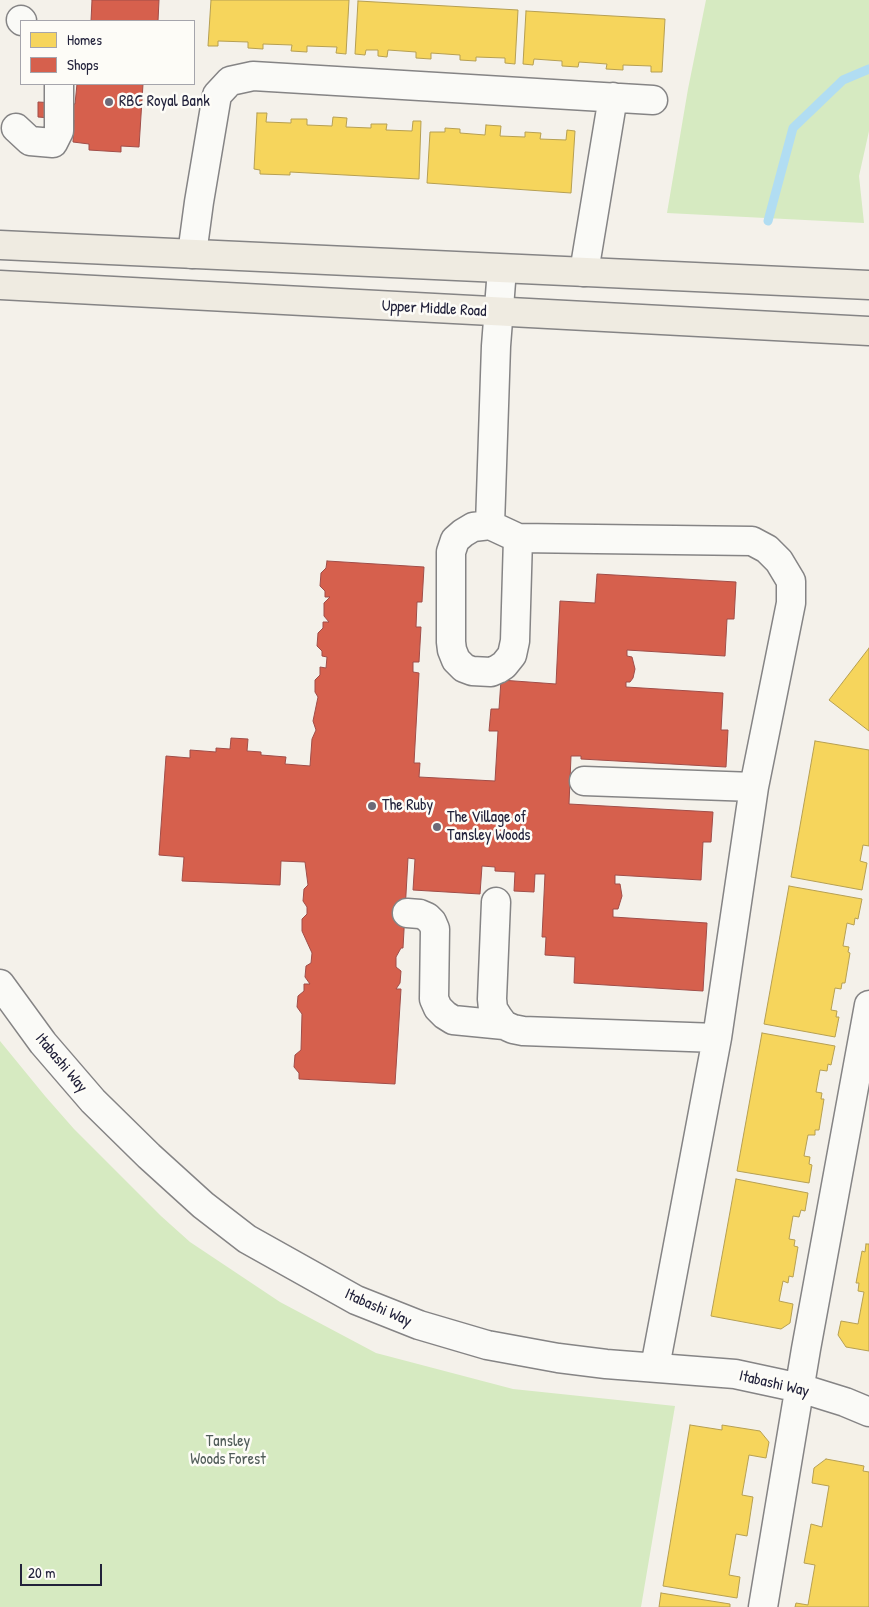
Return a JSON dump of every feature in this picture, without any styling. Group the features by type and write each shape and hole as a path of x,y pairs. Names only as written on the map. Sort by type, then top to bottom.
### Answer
{"main road":[{"path":"0,244 869,285"},
{"name":"Upper Middle Road","path":"0,286 869,331"}],"street":[{"path":"192,254 217,96 230,82 253,76 653,100"},
{"path":"16,128 30,140 54,143 59,131 59,85"},
{"path":"584,272 613,97"},
{"path":"490,525 496,346 502,269"},
{"path":"518,538 515,641 512,654 504,665 491,672 472,672 464,668 456,660 450,642 450,552 455,540 474,527 490,525 518,538 752,541 767,549 779,561 791,581 791,603 754,788 717,1038 654,1367"},
{"path":"584,781 754,788"},
{"path":"496,902 492,999 498,1018 504,1025"},
{"path":"408,913 427,917 435,929 434,999 438,1008 453,1020 504,1025 513,1029 532,1031 717,1038"},
{"name":"Itabashi Way","path":"0,984 43,1043 93,1101 203,1205 247,1239 356,1300 418,1326 487,1345 558,1358 606,1364 735,1374 800,1388 845,1402 869,1412"},
{"path":"763,1607 800,1388 869,1005"}],"green space":[{"path":"706,0 869,0 869,131 859,176 864,223 667,213 688,89"},
{"name":"Tansley Woods Forest","path":"0,1041 74,1129 161,1216 190,1242 280,1302 376,1353 513,1389 675,1406 641,1607 0,1607"}],"building: Homes":[{"path":"211,0 349,0 346,54 336,53 337,47 307,46 307,52 291,51 292,45 263,44 263,49 248,48 248,42 218,41 218,46 208,46"},
{"path":"358,1 518,10 515,64 505,63 505,58 476,57 476,61 460,60 460,55 431,53 431,59 416,58 416,52 388,50 387,57 378,56 378,50 366,50 365,55 355,54"},
{"path":"526,11 665,19 662,72 651,72 651,66 623,65 623,70 606,69 607,64 579,62 578,67 562,66 562,61 534,59 533,65 523,64"},
{"path":"257,113 267,113 266,122 291,123 291,119 307,119 307,125 332,126 333,117 347,118 346,127 371,128 371,124 387,124 386,130 412,131 413,121 421,121 419,179 290,172 290,175 260,174 260,170 254,169"},
{"path":"486,125 501,126 500,136 525,137 525,132 541,133 540,139 566,140 567,130 575,131 571,193 427,183 430,132 445,132 445,128 460,129 460,133 485,135"},
{"path":"869,648 869,731 829,700"},
{"path":"815,741 869,750 869,846 863,845 860,861 867,863 862,890 791,877"},
{"path":"789,886 862,899 858,919 855,918 854,925 847,923 843,946 849,947 848,952 850,953 845,983 842,983 841,989 835,988 831,1010 837,1011 836,1017 839,1017 835,1037 764,1024"},
{"path":"762,1033 835,1046 831,1065 828,1064 827,1071 820,1070 816,1092 822,1093 821,1099 824,1099 819,1130 815,1130 815,1135 808,1135 804,1156 810,1157 809,1164 812,1165 809,1183 737,1171"},
{"path":"736,1179 808,1193 805,1211 801,1210 799,1217 793,1216 789,1239 795,1240 794,1246 798,1247 793,1277 789,1276 788,1283 783,1281 779,1301 793,1304 790,1323 781,1329 711,1316"},
{"path":"866,1244 869,1244 869,1351 846,1347 838,1335 841,1321 858,1324 864,1292 858,1291 859,1283 856,1283 862,1251 865,1252"},
{"path":"690,1425 722,1430 722,1425 760,1431 769,1442 766,1458 749,1455 742,1495 753,1497 747,1536 736,1534 729,1575 740,1577 737,1598 663,1586"},
{"path":"826,1459 864,1466 863,1471 869,1472 869,1607 795,1607 796,1603 808,1605 815,1565 804,1563 811,1524 822,1527 829,1486 812,1483 814,1468"},
{"path":"661,1593 730,1604 730,1607 659,1607"}],"building: Shops":[{"path":"92,0 159,0 158,20 91,20"},
{"path":"77,85 143,85 139,147 121,146 121,152 89,150 89,144 73,142 74,120 38,117 38,102 75,104"},
{"name":"The Village of Tansley Woods","path":"327,561 424,567 422,602 417,602 416,627 421,627 419,662 413,662 413,672 419,673 414,763 420,763 419,777 495,781 498,731 489,731 491,709 499,709 501,680 556,684 560,601 595,603 597,574 736,582 734,619 727,619 725,656 627,650 627,656 632,657 635,669 633,678 630,682 626,682 626,687 723,693 721,730 728,730 726,767 581,759 581,756 571,756 569,804 713,812 711,842 703,842 701,880 615,875 615,884 620,884 622,896 618,909 613,909 613,917 707,923 703,991 574,983 575,957 545,955 546,937 542,937 545,874 535,874 534,892 514,891 515,872 495,871 495,867 482,866 480,894 413,890 415,859 408,858 403,948 401,948 396,957 396,967 401,971 400,983 396,989 401,989 395,1084 299,1079 299,1073 294,1067 295,1055 301,1050 302,1014 297,1007 298,996 304,991 304,984 310,984 305,977 306,966 311,963 312,953 302,931 302,919 307,914 307,907 303,901 304,889 308,885 305,862 281,861 280,885 182,881 184,857 159,855 166,756 190,758 190,750 216,752 216,748 230,749 231,738 248,739 247,751 261,752 261,755 286,757 285,764 310,766 312,739 316,730 313,721 318,697 315,692 315,680 320,675 320,667 326,668 327,657 322,656 322,651 317,646 318,633 323,628 323,622 329,622 324,616 324,603 330,597 325,597 325,591 320,586 321,573 326,568"}],"waterway":[{"path":"768,221 793,128 843,80 869,69"}],"place":[{"name":"RBC Royal Bank","path":"109,102"},
{"name":"The Ruby","path":"372,806"},
{"name":"The Village of Tansley Woods","path":"437,827"}]}
